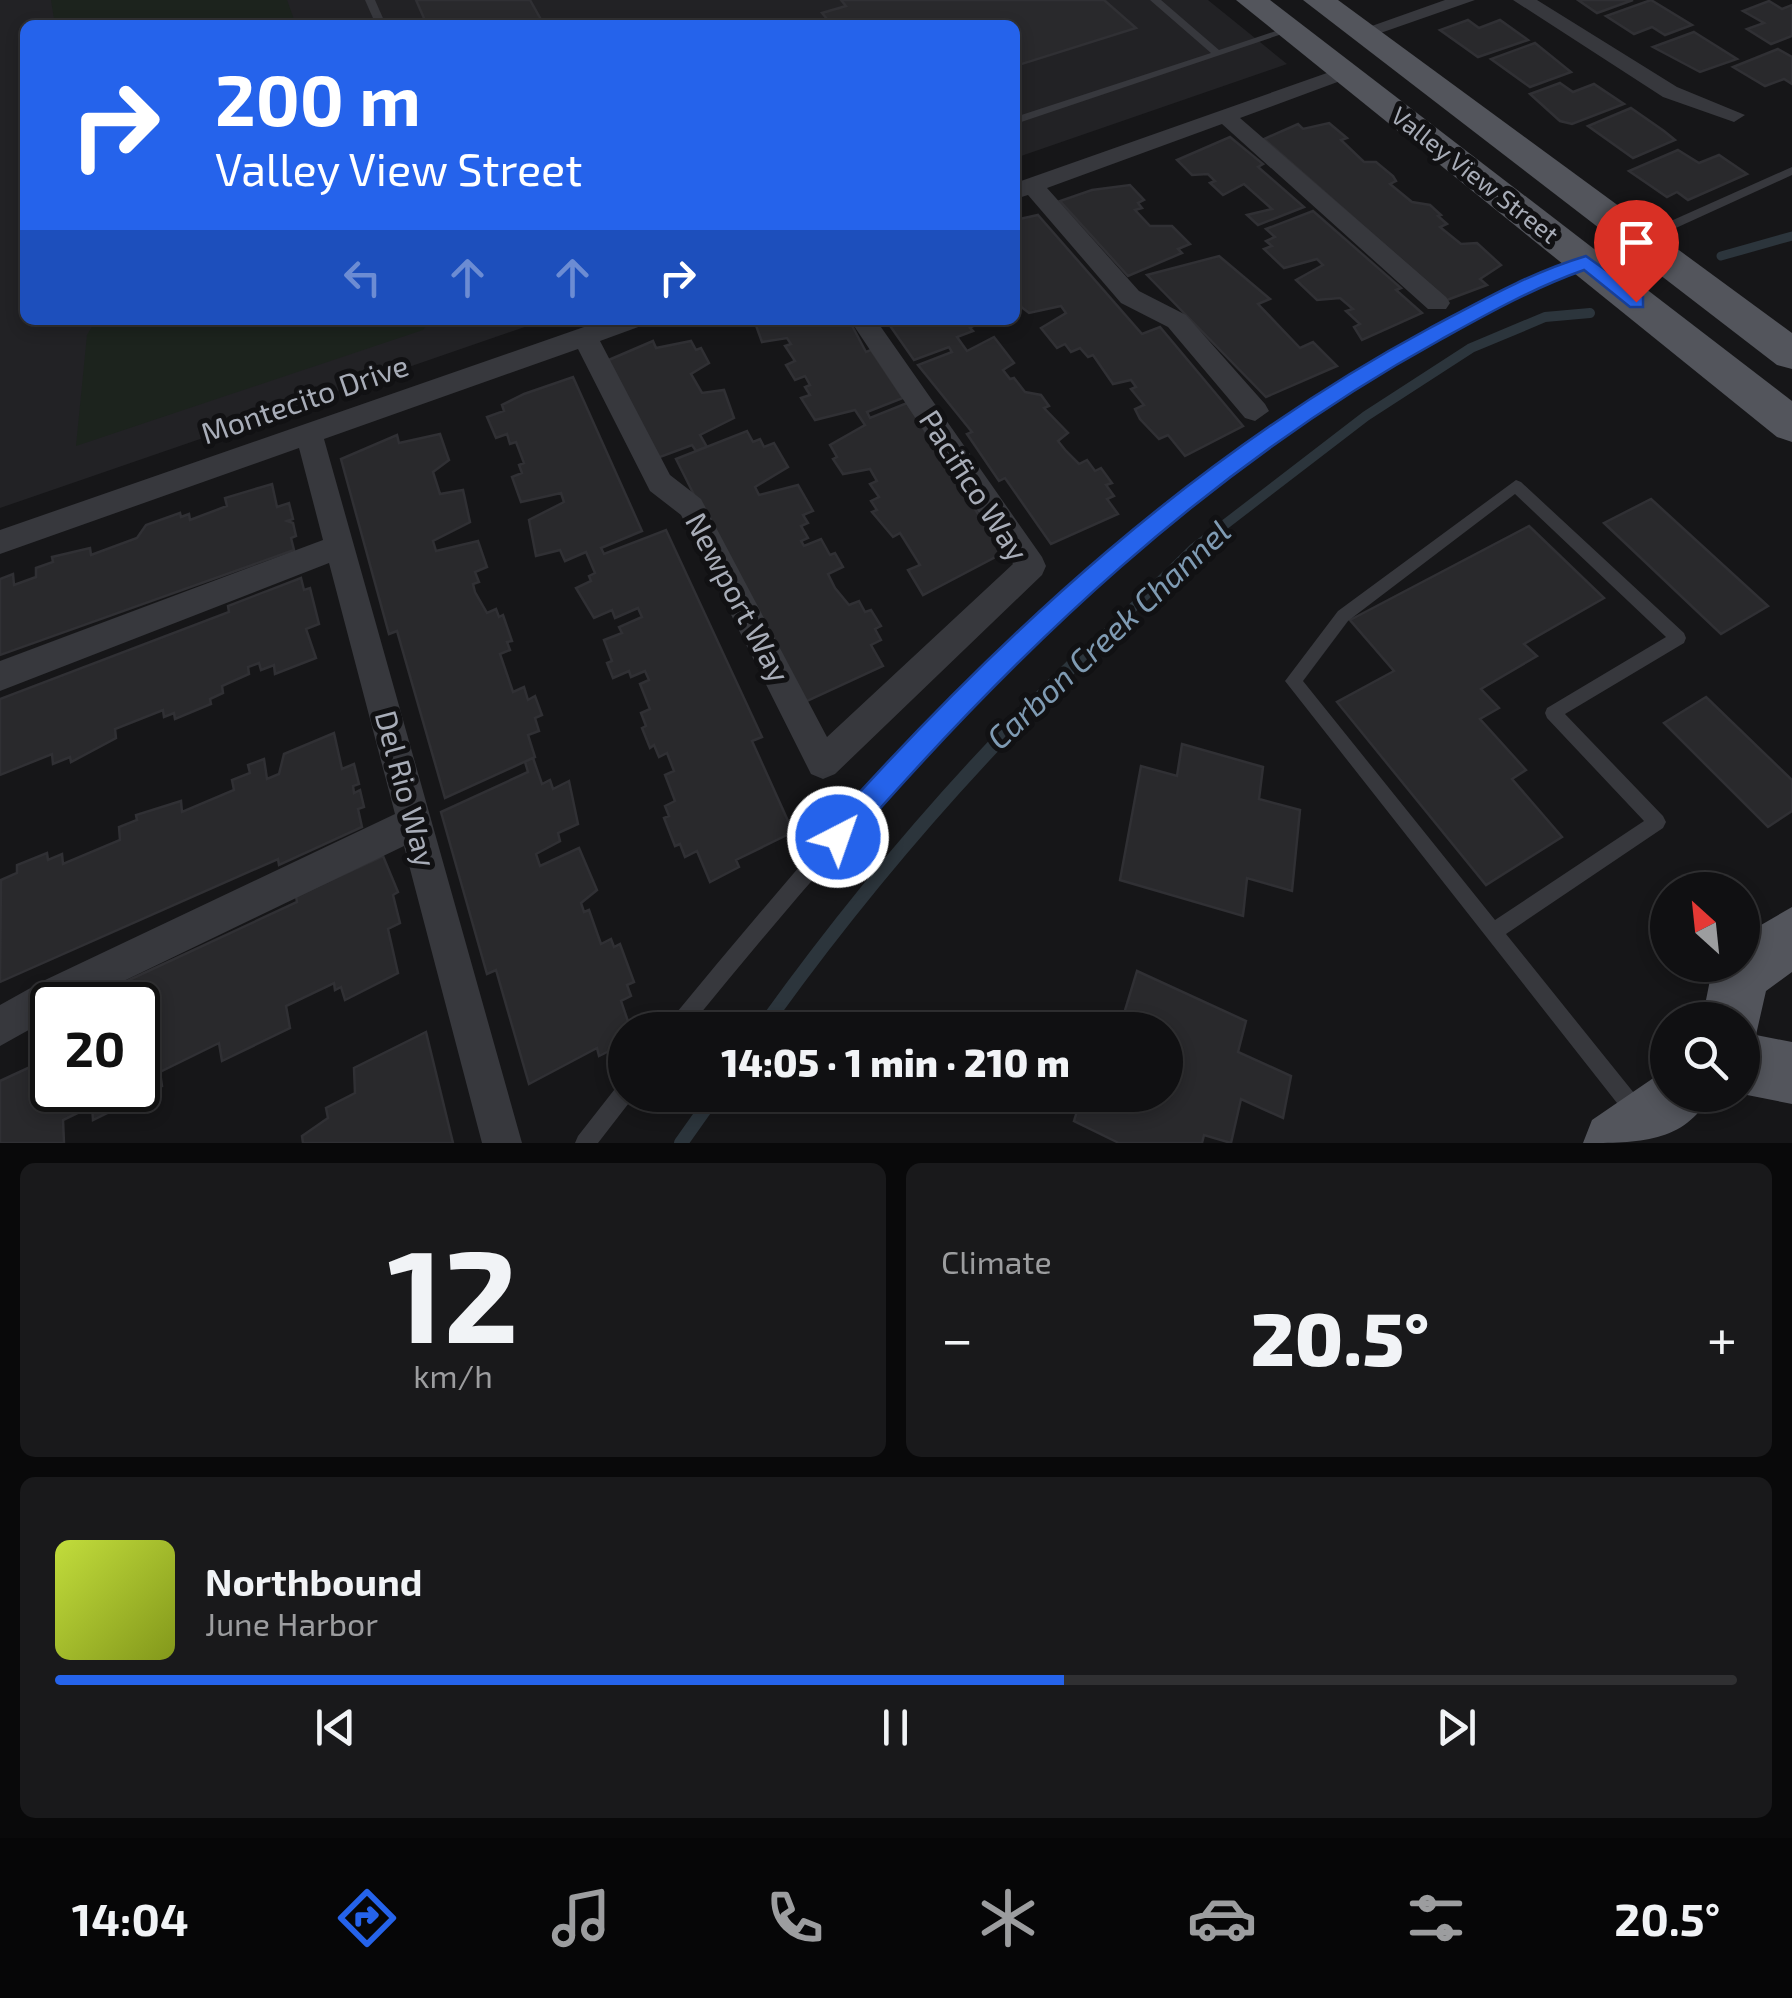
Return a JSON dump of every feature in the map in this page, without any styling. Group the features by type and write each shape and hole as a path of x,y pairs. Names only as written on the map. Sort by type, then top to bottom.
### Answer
{"main road":[{"name":"Valley View Street","path":"1251,0 1792,425"},
{"name":"Valley View Street","path":"1318,0 1792,353"},
{"path":"1735,1002 1739,976 1792,936"},
{"path":"1760,1067 1792,1073"}],"street":[{"path":"1362,33 1464,0"},
{"path":"1522,0 1670,92 1734,114"},
{"path":"1256,412 1178,321 1130,297 1024,188 1344,73"},
{"path":"1224,114 1437,303"},
{"name":"Montecito Drive","path":"0,542 617,325"},
{"name":"Pacifico Way","path":"824,762 1031,566 866,325"},
{"name":"Newport Way","path":"584,336 660,483 692,507 824,762"},
{"name":"Del Rio Way","path":"309,434 502,1143"},
{"path":"0,676 338,546"},
{"path":"0,1027 74,986 414,823"}],"lane":[{"path":"1156,0 1216,52"},
{"path":"1020,119 1289,30"},
{"path":"1639,240 1792,171"},
{"path":"690,1012 759,926 916,748 1027,634 1158,520 1258,444 1360,376 1464,316 1532,282 1586,262"},
{"path":"1492,932 1658,822 1554,713 1678,638 1516,486 1342,616 1292,681 1492,932 1646,1120"},
{"path":"585,1143 609,1112"}],"shaded area":[{"path":"0,0 1208,0 1287,64 1020,156 1020,20 20,20 20,325 531,325 0,508"},
{"path":"51,0 287,0 294,20 54,20"},
{"path":"93,325 426,325 423,330 76,446 87,335"}],"building":[{"path":"416,0 530,0 541,20 425,20"},
{"path":"841,0 1104,0 1136,28 1020,64 1020,20 828,20 822,13 846,6"},
{"path":"1578,0 1633,0 1597,13"},
{"path":"1651,0 1692,25 1665,35 1652,27 1634,34 1606,16"},
{"path":"1769,1 1782,9 1792,5 1792,36 1771,44 1747,29 1764,23 1743,11"},
{"path":"1468,20 1479,28 1500,20 1528,40 1478,57 1440,30"},
{"path":"1694,32 1737,59 1700,72 1653,47"},
{"path":"1535,43 1571,72 1530,87 1491,59"},
{"path":"1778,49 1792,57 1792,84 1784,79 1765,86 1733,67"},
{"path":"1560,83 1573,92 1594,84 1624,104 1572,124 1560,121 1530,94"},
{"path":"1631,108 1675,140 1633,158 1588,126"},
{"path":"1329,123 1347,138 1341,140 1364,162 1376,162 1393,176 1396,181 1390,184 1412,202 1430,205 1441,215 1438,216 1447,224 1440,227 1461,244 1477,243 1501,265 1480,279 1487,285 1447,300 1264,139 1298,124 1303,129"},
{"path":"1230,137 1263,164 1258,167 1304,207 1258,225 1247,215 1272,209 1244,184 1223,195 1210,183 1215,181 1208,174 1192,175 1177,160"},
{"path":"1678,150 1699,163 1719,155 1747,174 1688,200 1677,192 1667,197 1629,171"},
{"path":"1130,185 1144,200 1138,203 1142,208 1135,210 1150,226 1172,226 1190,244 1178,249 1182,253 1128,276 1060,201 1092,190"},
{"path":"1313,211 1401,288 1396,290 1422,313 1362,340 1354,327 1360,324 1346,311 1353,309 1340,298 1317,300 1296,280 1323,265 1317,259 1284,268 1264,249 1272,246 1266,241 1275,237 1266,229"},
{"path":"1038,215 1142,334 1160,327 1243,426 1185,456 1168,435 1159,439 1140,419 1135,409 1144,405 1131,389 1136,387 1131,380 1113,384 1093,355 1088,357 1080,348 1071,352 1065,344 1057,348 1041,328 1066,313 1061,306 1029,313 1020,306 1020,219"},
{"path":"1219,256 1270,299 1258,304 1300,348 1313,342 1337,366 1266,397 1147,275"},
{"path":"756,325 852,325 866,352 871,350 903,398 867,412 870,418 907,403 1003,553 923,595 908,570 920,565 900,533 893,537 872,512 877,510 871,501 879,497 870,484 877,481 870,469 843,474 833,459 837,457 830,445 865,425 855,410 815,420 801,398 810,395 805,387 810,385 805,376 795,380 786,365 795,361 785,346 791,344 787,338 762,342"},
{"path":"890,325 975,325 970,328 973,331 957,337 967,351 994,337 1014,363 1003,370 1025,392 1041,395 1049,406 1044,408 1068,433 1058,441 1066,451 1079,464 1087,460 1095,471 1101,468 1112,483 1106,485 1114,496 1107,499 1118,514 1051,544 1005,478 999,481 967,434 972,432 918,365 952,352 949,347 914,360"},
{"path":"653,341 656,348 691,341 696,350 701,348 709,363 691,374 702,393 724,390 734,418 700,435 707,447 696,451 692,445 652,460 604,362"},
{"path":"573,377 642,531 601,548 604,554 666,530 762,737 752,741 793,832 736,860 739,867 710,882 697,851 685,857 680,844 675,846 664,818 669,816 665,806 675,801 665,775 674,771 667,753 659,757 654,745 650,748 642,728 646,726 641,713 650,709 640,684 649,680 645,671 631,677 629,671 613,678 607,663 612,661 604,640 622,633 619,627 642,617 638,608 615,618 612,610 594,618 576,588 591,581 589,576 595,573 586,552 565,561 560,550 536,556 529,520 564,502 561,493 521,502 512,477 522,473 519,465 524,463 516,442 510,444 507,434 496,438 487,417 504,411 502,405 524,394"},
{"path":"747,431 753,442 760,439 764,447 774,443 788,467 755,487 759,495 798,485 813,511 803,515 808,523 801,526 808,538 801,541 804,546 821,539 830,555 835,553 843,567 828,574 835,588 849,605 859,601 865,612 871,610 881,626 875,629 881,640 871,645 883,666 805,702 759,624 676,459"},
{"path":"440,434 449,460 433,472 440,494 463,490 470,522 433,541 436,551 478,541 487,567 475,572 479,582 473,584 475,592 487,613 496,609 499,617 503,615 512,641 507,642 510,650 500,654 513,692 524,687 528,700 535,696 542,715 535,718 539,731 528,735 535,757 445,798 397,631 389,634 341,459 397,435 399,443"},
{"path":"272,484 277,507 289,503 293,519 287,521 293,523 294,550 0,655 0,579 13,574 14,585 36,577 36,568 53,562 52,557 90,548 91,555 137,538 146,525 180,513 181,517 189,514 190,520 227,506 225,498"},
{"path":"1651,499 1768,606 1721,634 1604,523"},
{"path":"1529,526 1604,598 1524,644 1537,656 1481,689 1499,708 1480,719 1526,770 1512,779 1562,837 1486,885 1337,702 1394,671 1350,620"},
{"path":"301,578 304,590 310,588 319,624 306,629 316,658 275,674 274,665 261,670 259,663 248,667 249,674 222,686 223,693 210,699 211,704 175,719 174,713 164,717 163,710 115,729 116,738 71,762 70,757 53,764 52,754 0,775 0,699 229,612 228,606"},
{"path":"1706,697 1792,780 1792,811 1768,827 1664,723"},
{"path":"334,733 342,769 354,764 359,784 353,786 354,793 360,790 364,807 358,809 362,827 279,865 278,859 0,982 1,880 17,873 17,865 47,853 48,860 62,854 63,864 120,840 119,827 137,820 136,815 181,801 182,812 234,790 232,780 250,773 248,765 264,759 267,779 279,774 284,754"},
{"path":"1182,744 1263,767 1259,799 1300,810 1292,891 1247,878 1243,916 1120,880 1141,766 1177,776"},
{"path":"533,758 542,784 550,780 553,789 569,781 578,824 558,833 560,841 536,854 540,866 579,848 597,890 581,903 584,912 589,910 601,944 611,939 614,947 620,944 634,982 627,985 631,996 621,1001 625,1012 608,1012 608,1052 599,1056 597,1048 529,1084 496,970 487,974 441,812 528,772 525,762"},
{"path":"383,856 398,892 393,895 400,923 388,929 398,973 345,1000 341,987 335,990 334,983 286,1006 290,1028 222,1061 219,1043 160,1072 160,982 125,982 297,902 296,896"},
{"path":"1137,971 1246,1021 1238,1052 1291,1076 1283,1118 1241,1099 1231,1143 1204,1135 1202,1143 1119,1143 1074,1121 1077,1112 1183,1112 1183,1012 1124,1012"},
{"path":"426,1032 453,1143 303,1143 302,1136 328,1118 326,1108 355,1093 354,1068"},
{"path":"30,1067 30,1112 80,1112 63,1120 64,1143 0,1143 0,1081"},
{"path":"92,1112 109,1112 93,1120"}],"waterway":[{"name":"Carbon Creek Channel","path":"1721,256 1792,236"},
{"name":"Carbon Creek Channel","path":"1072,667 1193,549 1366,416 1471,348 1545,317 1590,313"},
{"name":"Carbon Creek Channel","path":"774,1012 909,840 989,750 1074,664"},
{"name":"Carbon Creek Channel","path":"681,1143 703,1112"}],"route":[{"path":"838,837 916,748 1027,634 1158,520 1258,444 1360,376 1532,282 1586,262 1636,302"}]}
